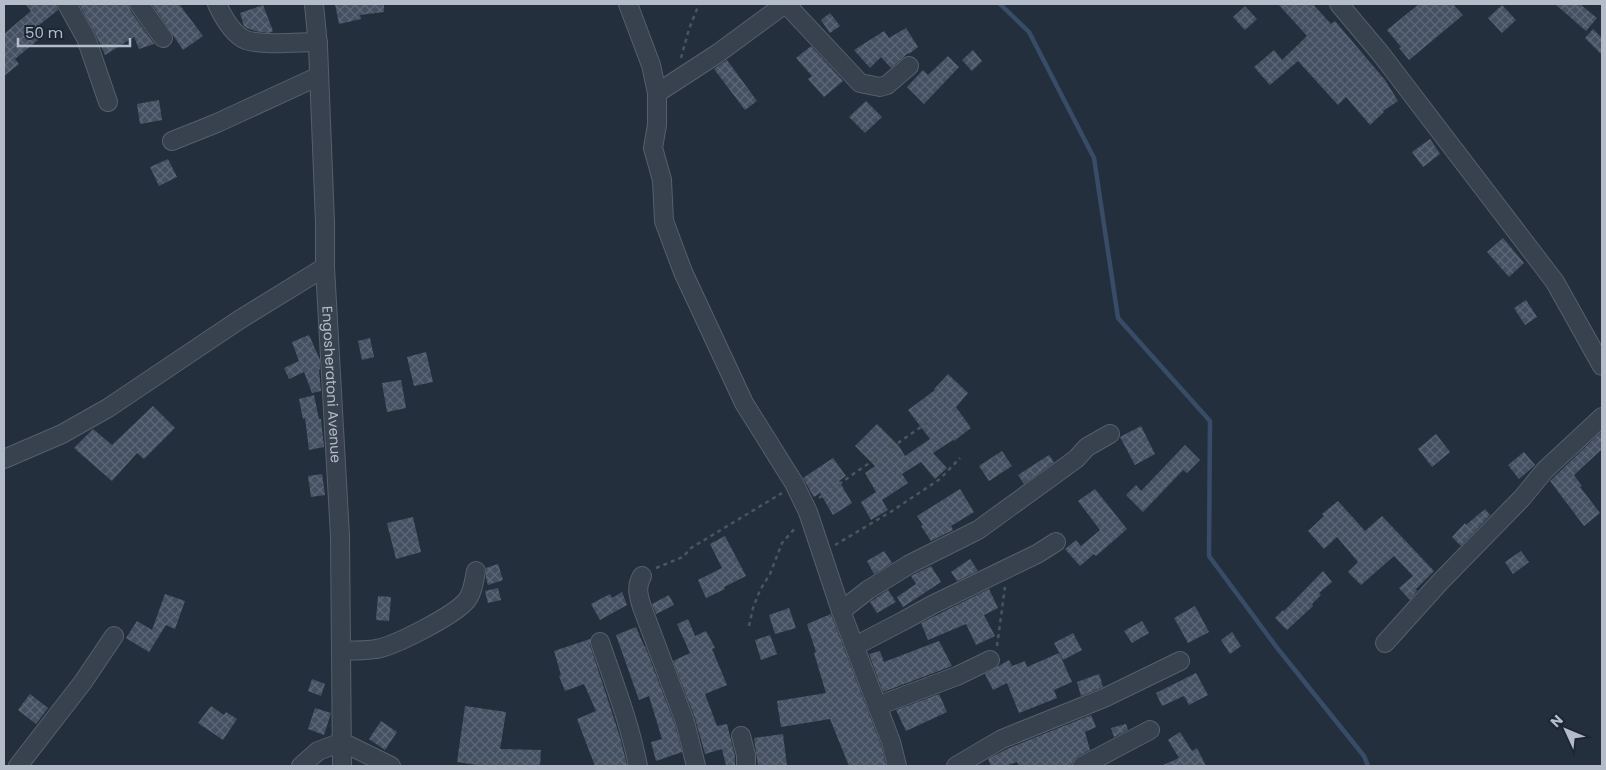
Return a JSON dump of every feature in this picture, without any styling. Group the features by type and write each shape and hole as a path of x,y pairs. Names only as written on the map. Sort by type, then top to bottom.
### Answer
{"street":[{"path":"67,4 86,38 108,102"},
{"path":"139,4 163,38"},
{"path":"217,4 228,24 246,40 259,42 318,42"},
{"name":"Engosheratoni Avenue","path":"314,4 318,42 325,267 340,536 342,766"},
{"path":"628,4 651,65 657,93 657,126 653,148 662,180 664,221 684,272 744,402 794,483 806,510 854,646 892,742 897,766"},
{"path":"657,93 717,54 785,4 860,84 880,88 887,85 909,66"},
{"path":"1339,4 1381,54 1555,282 1602,366"},
{"path":"172,141 217,123 319,76"},
{"path":"4,459 62,434 108,408 232,324 325,267"},
{"path":"1385,643 1439,583 1522,498 1546,470 1602,416"},
{"path":"841,610 868,590 910,564 978,530 1076,459 1086,447 1110,434"},
{"path":"854,646 932,605 1004,571 1056,542"},
{"path":"341,651 377,649 436,622 456,610 467,600 473,587 476,571"},
{"path":"642,576 638,582 640,601 685,722 696,766"},
{"path":"18,766 82,682 114,636"},
{"path":"600,642 632,735 638,766"},
{"path":"877,706 957,676 990,660"},
{"path":"956,766 1002,739 1104,698 1180,661"},
{"path":"1082,766 1150,730"},
{"path":"741,736 746,755 746,766"},
{"path":"301,766 318,751 342,742 391,766"}],"path":[{"path":"676,81 689,29 699,4"},
{"path":"749,626 760,590 770,574 782,544 806,510 941,413"},
{"path":"821,553 892,511 940,479 960,458"},
{"path":"642,576 662,565 683,557 691,548 787,490 794,483"},
{"path":"990,660 997,652 1005,592 1004,571"}],"building":[{"path":"25,4 56,4 58,10 38,26 45,34 15,59 19,64 4,76 4,34 31,11"},
{"path":"79,4 129,4 130,10 154,44 139,49 134,37 105,55"},
{"path":"152,4 179,4 203,36 183,50"},
{"path":"335,4 384,4 384,12 360,15 361,19 339,24"},
{"path":"1278,4 1313,4 1331,24 1335,21 1385,80 1398,101 1383,111 1370,125 1346,97 1338,105 1298,61 1270,85 1254,67 1274,50 1282,60 1307,36"},
{"path":"1419,4 1453,4 1463,15 1409,60 1387,30"},
{"path":"1555,4 1580,4 1597,18 1586,31"},
{"path":"263,5 273,31 269,33 255,31 244,26 240,13"},
{"path":"1502,5 1516,20 1502,33 1488,18"},
{"path":"1245,6 1257,19 1245,30 1233,17"},
{"path":"830,13 840,26 830,33 821,20"},
{"path":"906,28 918,47 891,68 881,57 870,68 854,50 884,31 889,38"},
{"path":"1593,29 1602,38 1602,55 1585,38"},
{"path":"811,46 843,81 824,97 808,79 812,76 796,58"},
{"path":"973,50 982,61 972,71 962,60"},
{"path":"948,56 959,67 924,104 907,87 923,70 928,75"},
{"path":"727,60 757,101 745,110 714,69"},
{"path":"159,100 162,120 140,124 137,104"},
{"path":"866,101 882,117 865,133 849,117"},
{"path":"1430,139 1440,154 1423,167 1412,152"},
{"path":"168,159 177,177 159,186 150,167"},
{"path":"1503,238 1524,263 1509,277 1487,252"},
{"path":"1526,300 1537,317 1525,325 1514,308"},
{"path":"309,335 320,360 321,391 312,393 304,372 289,379 284,368 299,361 292,342"},
{"path":"370,338 374,357 362,360 358,341"},
{"path":"426,352 433,382 414,386 407,357"},
{"path":"948,374 968,393 956,407 971,428 954,441 933,453 947,468 935,479 921,462 902,474 908,483 882,500 888,510 871,520 861,502 876,492 865,473 875,466 855,446 877,424 899,446 905,456 930,439 908,410 935,390"},
{"path":"401,380 406,408 387,412 382,383"},
{"path":"314,395 319,419 321,419 324,447 309,450 305,418 303,419 299,399"},
{"path":"153,406 175,428 144,459 137,453 112,481 74,448 93,429 112,445"},
{"path":"1141,426 1155,454 1135,465 1120,437"},
{"path":"1602,431 1602,449 1574,475 1582,486 1580,487 1600,513 1584,526 1550,481"},
{"path":"1436,434 1450,452 1432,467 1418,449"},
{"path":"1185,445 1200,460 1187,473 1183,470 1143,512 1126,495 1136,485 1141,491"},
{"path":"1002,451 1012,466 989,481 979,466"},
{"path":"1524,452 1535,465 1519,479 1508,465"},
{"path":"1049,455 1054,462 1024,484 1018,475"},
{"path":"833,458 846,476 839,481 852,503 833,515 820,493 814,497 803,478"},
{"path":"322,474 325,495 311,497 308,476"},
{"path":"960,489 974,512 951,526 953,530 931,541 917,516"},
{"path":"1095,489 1127,529 1096,556 1094,554 1080,566 1065,549 1076,540 1081,546 1100,530 1078,501"},
{"path":"1338,501 1365,531 1382,516 1434,571 1416,589 1417,591 1410,600 1399,588 1413,576 1394,556 1361,585 1348,572 1358,562 1337,537 1324,549 1308,531 1324,516 1322,514"},
{"path":"1485,509 1490,515 1461,546 1452,537 1465,523 1466,525"},
{"path":"413,517 421,552 396,559 387,523"},
{"path":"725,536 746,576 706,598 698,580 722,568 710,544"},
{"path":"884,551 892,563 874,574 867,561"},
{"path":"1521,551 1529,562 1513,574 1505,562"},
{"path":"970,559 978,571 957,581 951,572"},
{"path":"498,564 503,580 488,585 486,568"},
{"path":"931,566 941,582 903,607 897,597 916,584 911,576"},
{"path":"1323,571 1332,582 1319,593 1321,595 1312,604 1313,606 1287,630 1275,618"},
{"path":"498,588 501,600 488,603 485,591"},
{"path":"989,589 998,608 984,615 995,636 976,645 966,624 928,640 921,623"},
{"path":"888,590 896,602 877,613 870,602"},
{"path":"622,592 627,605 600,620 591,604 610,594 612,598"},
{"path":"165,594 185,601 175,629 166,625 149,652 126,638 137,621 152,630"},
{"path":"669,595 674,605 656,614 652,604"},
{"path":"378,596 391,597 389,621 376,620"},
{"path":"1195,606 1209,632 1188,643 1174,618"},
{"path":"789,608 796,628 775,634 769,615"},
{"path":"831,614 881,745 886,765 849,766 830,719 781,727 777,701 826,693 807,624"},
{"path":"688,619 695,636 706,631 715,648 712,649 727,685 705,694 717,726 727,724 735,756 735,766 726,766 722,749 705,754 695,718 673,661 690,653 677,624"},
{"path":"1142,621 1149,633 1132,643 1124,631"},
{"path":"636,627 675,725 682,752 656,761 651,742 662,739 649,696 639,700 616,635"},
{"path":"1232,632 1241,646 1230,654 1221,640"},
{"path":"1073,633 1082,650 1063,660 1054,643"},
{"path":"770,635 777,654 761,660 755,640"},
{"path":"590,639 590,645 620,737 627,765 624,766 595,766 577,719 596,711 584,684 565,691 559,676 561,675 554,651"},
{"path":"939,641 952,666 883,692 869,654 880,651 884,662"},
{"path":"1059,653 1072,682 1054,690 1057,698 1019,713 1007,683 993,690 985,674 1009,660 1012,666 1025,661 1027,667"},
{"path":"1196,673 1208,695 1189,705 1184,696 1162,706 1156,693"},
{"path":"1099,674 1103,687 1081,696 1077,682"},
{"path":"312,679 325,684 321,696 308,691"},
{"path":"30,694 48,708 36,724 18,710"},
{"path":"939,694 947,712 906,731 896,710"},
{"path":"211,706 224,715 226,712 237,719 223,740 198,723"},
{"path":"465,706 506,712 500,749 541,750 540,766 483,766 457,762"},
{"path":"315,708 331,713 324,735 308,729"},
{"path":"1091,715 1096,727 1085,732 1090,750 1077,757 1071,766 1019,766 1017,762 1005,766 991,766 988,759 1007,749"},
{"path":"381,721 397,732 385,750 369,739"},
{"path":"1126,724 1128,730 1114,737 1111,728"},
{"path":"1180,732 1192,751 1197,748 1206,766 1161,766 1179,758 1168,740"},
{"path":"783,734 787,766 758,766 754,738"}],"waterway":[{"path":"1000,4 1029,32 1094,158 1118,318 1210,421 1209,556 1278,649 1364,756 1368,766"}]}
